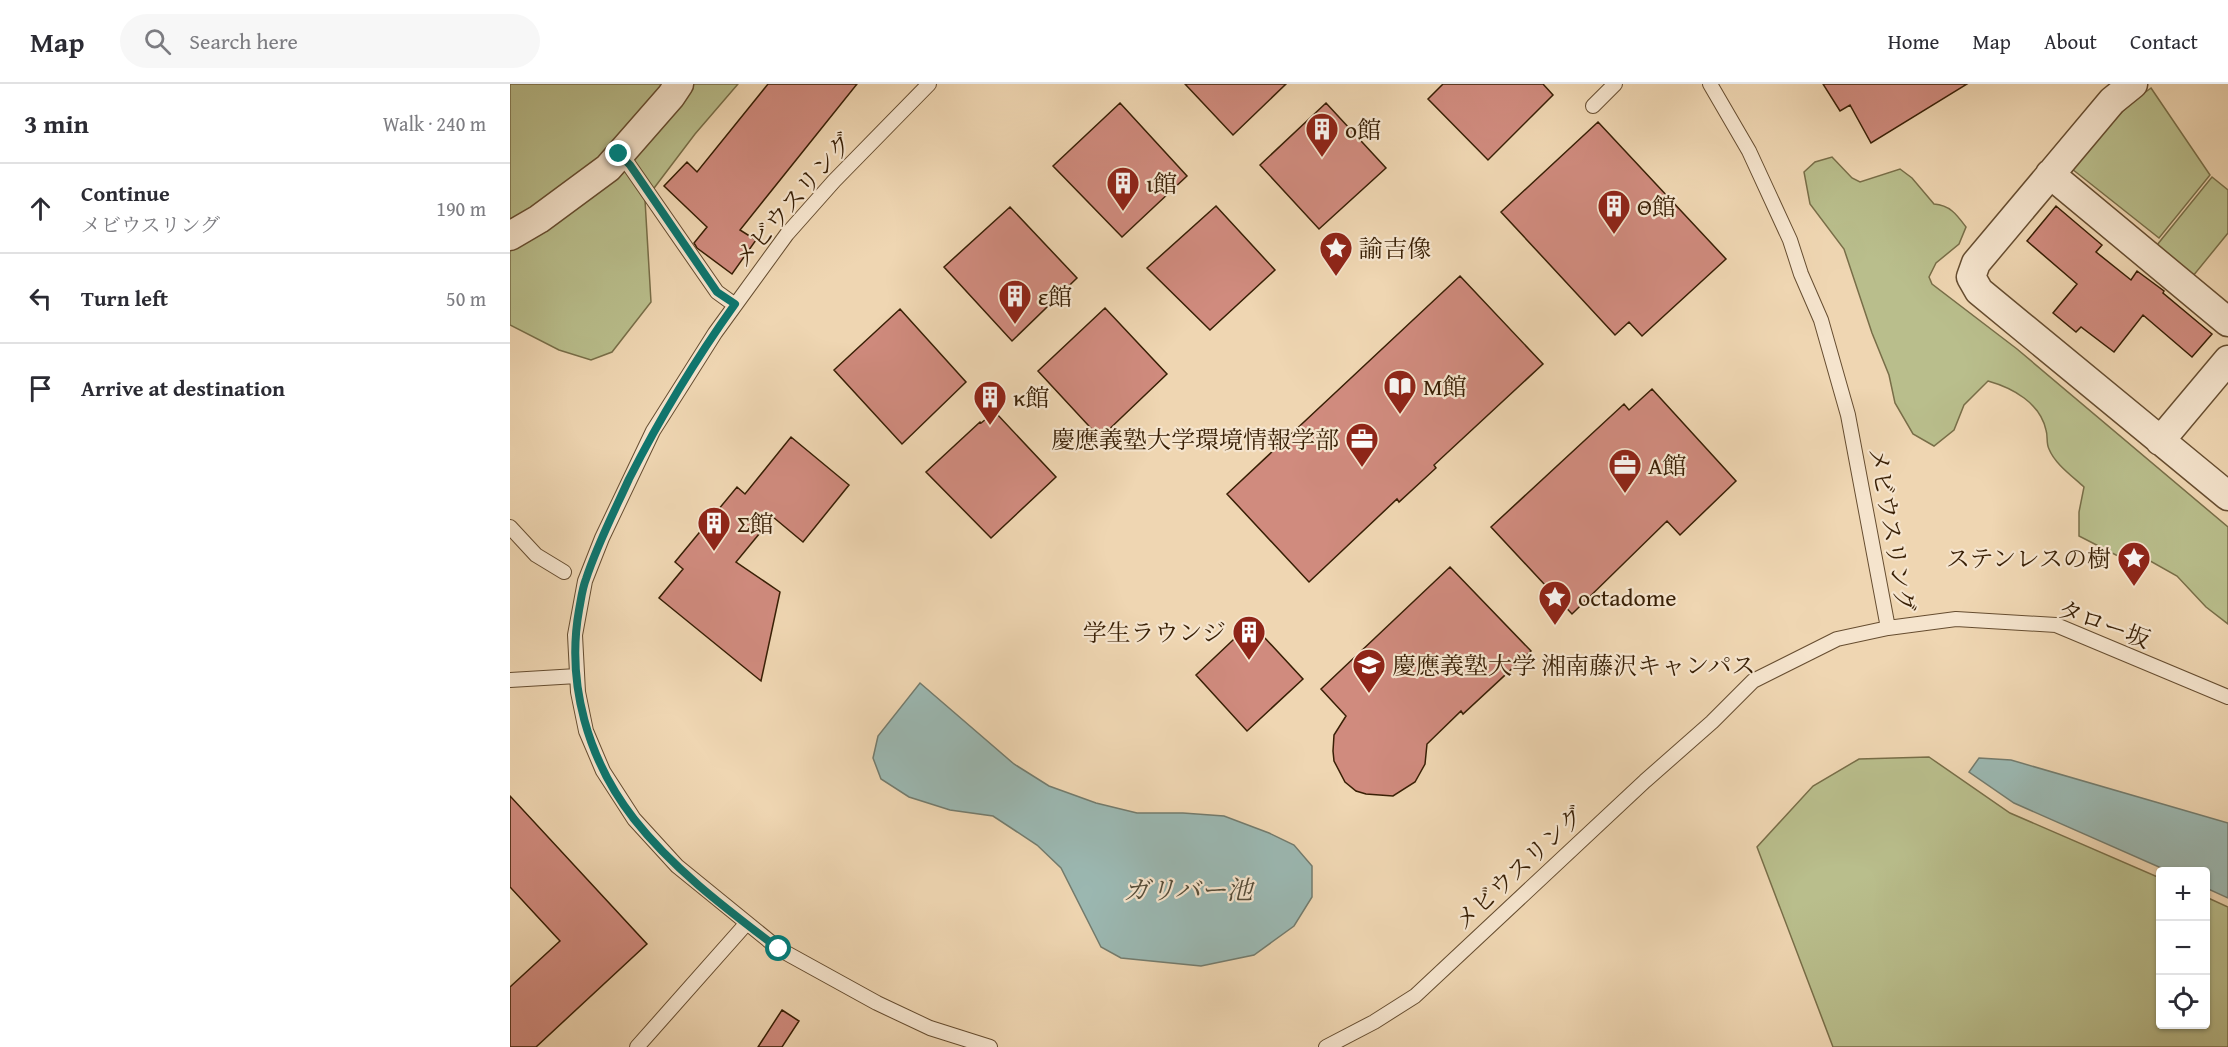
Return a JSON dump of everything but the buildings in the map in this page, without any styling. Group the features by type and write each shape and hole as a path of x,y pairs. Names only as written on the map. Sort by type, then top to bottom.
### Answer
{"street":[{"path":"510,236 539,219 608,168 679,84"},
{"path":"2133,84 2112,101 2050,174 1976,263 1971,277 1979,291 2228,496"},
{"path":"2050,174 2228,322"},
{"path":"2160,441 2228,360"}],"lane":[{"name":"メビウスリング","path":"929,84 834,181 787,234 683,380 653,431 602,538 585,581 575,635 578,692 586,731 603,771 634,819 677,866 779,949 877,1004 930,1028 990,1047"},
{"path":"1593,106 1615,84"},
{"name":"メビウスリング","path":"1326,1047 1374,1022 1415,996 1645,781 1712,722 1753,681 1837,639 1888,628 1848,415 1821,320 1790,240 1749,151 1710,84"},
{"path":"619,154 630,165 717,292 735,304"},
{"path":"510,527 537,555 564,572"},
{"name":"タロー坂","path":"1888,628 1956,619 2056,625 2228,697"},
{"path":"510,681 577,676"},
{"path":"637,1047 746,924"}],"green space":[{"path":"510,84 738,84 695,134 645,200 651,302 612,352 591,360 559,350 510,325"},
{"path":"2151,88 2210,175 2159,238 2072,169 2119,115"},
{"path":"1832,157 1852,178 1860,182 1900,169 1912,178 1934,204 1953,211 1966,227 1959,244 1936,263 1929,277 1932,284 2017,349 2228,527 2228,624 2206,607 2177,576 2145,558 2116,555 2079,536 2079,512 2084,487 2055,460 2048,447 2043,420 2032,404 2016,392 1988,381 1964,405 1954,430 1934,446 1913,434 1895,403 1889,375 1872,333 1844,249 1810,204 1804,172 1815,162"},
{"path":"2212,177 2228,190 2228,233 2193,276 2157,245"},
{"path":"1929,757 2010,813 2156,876 2156,1029 2210,1029 2210,899 2228,907 2228,1047 1833,1047 1757,847 1813,786 1859,759"}],"water":[{"name":"ガリバー池","path":"920,683 1014,764 1049,786 1096,803 1137,813 1224,816 1294,845 1312,866 1312,897 1294,926 1254,955 1201,966 1121,958 1101,947 1061,868 1037,845 993,816 950,810 909,797 881,779 873,758 878,736"},
{"path":"1979,758 2011,760 2228,823 2228,898 2210,890 2210,867 2159,867 2014,803 1969,772"}],"place":[{"name":"ο館","path":"1322,158"},
{"name":"ι館","path":"1123,212"},
{"name":"Θ館","path":"1614,235"},
{"name":"諭吉像","path":"1336,277"},
{"name":"ε館","path":"1015,325"},
{"name":"Μ館","path":"1400,415"},
{"name":"κ館","path":"990,426"},
{"name":"慶應義塾大学環境情報学部","path":"1362,468"},
{"name":"A館","path":"1625,494"},
{"name":"Σ館","path":"714,552"},
{"name":"ステンレスの樹","path":"2134,587"},
{"name":"octadome","path":"1555,626"},
{"name":"学生ラウンジ","path":"1249,661"},
{"name":"慶應義塾大学 湘南藤沢キャンパス","path":"1369,694"}],"route":[{"path":"619,154 630,165 717,292 735,304 683,380 653,431 602,538 585,581 575,635 578,692 586,731 603,771 634,819 677,866 779,949"}]}
